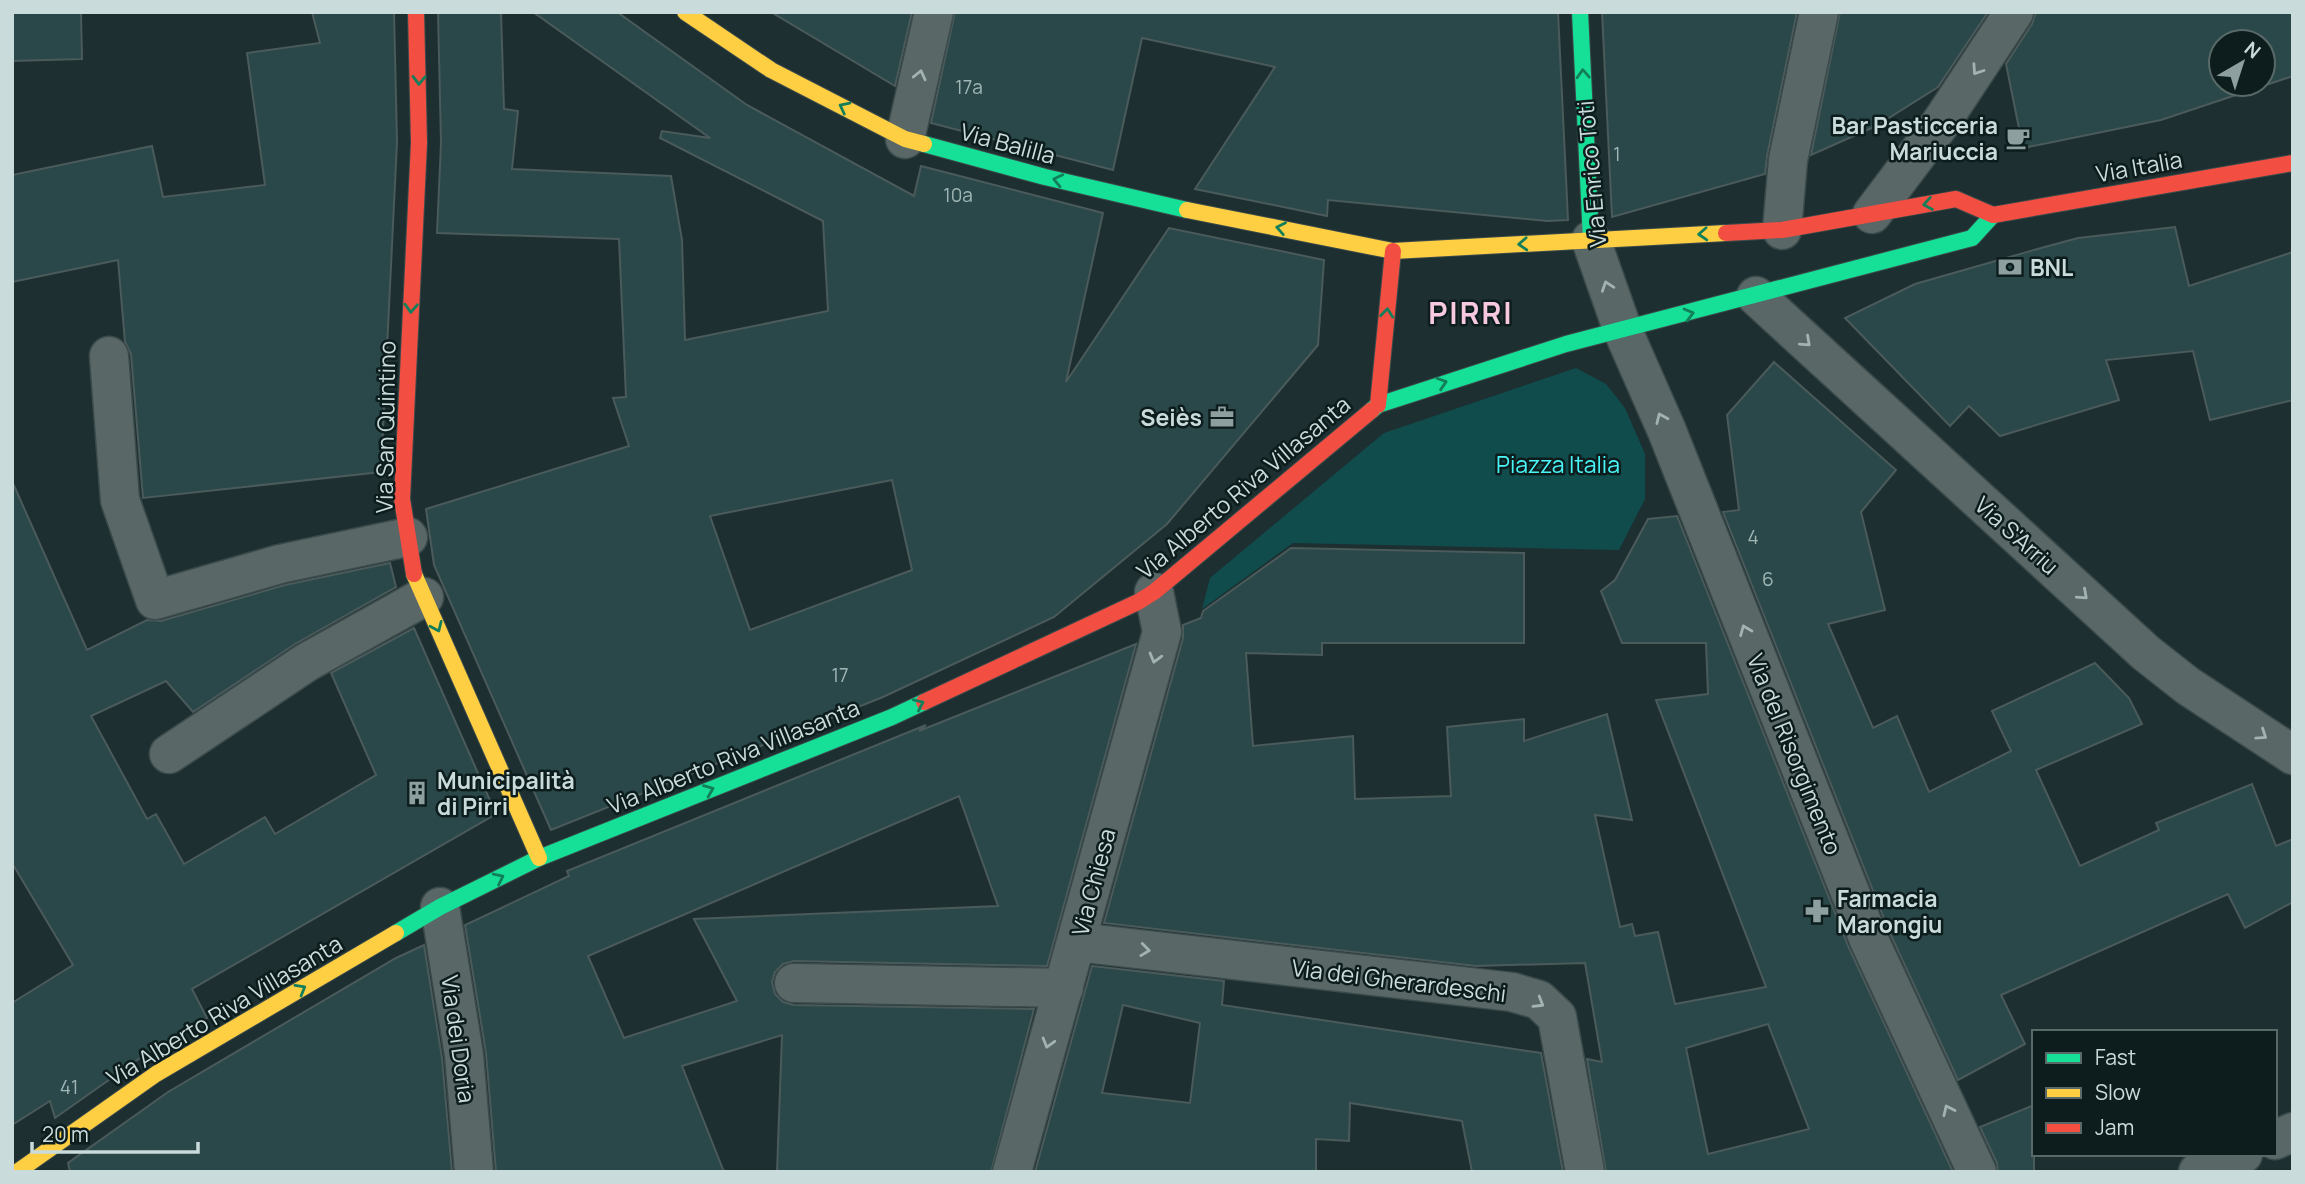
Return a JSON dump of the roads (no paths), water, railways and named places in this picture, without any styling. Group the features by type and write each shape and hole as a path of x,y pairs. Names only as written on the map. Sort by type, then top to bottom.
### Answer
{"street":[{"name":"Via San Quintino","path":"416,12 419,143 402,499 414,571 539,858"},
{"name":"Via Balilla","path":"685,12 771,70 905,139 1045,177 1201,213 1393,251"},
{"path":"905,139 934,12"},
{"name":"Via Enrico Toti","path":"1580,12 1591,240 1623,331"},
{"path":"1782,230 1788,160 1819,12"},
{"path":"1872,214 1940,124 2014,12"},
{"name":"Via Italia","path":"1993,215 2293,163"},
{"path":"1956,199 1993,215 1972,238 1566,344 1378,405 1393,251 1782,230 1956,199"},
{"name":"Via S'Arriu","path":"1756,296 2146,653 2188,686 2293,755"},
{"name":"Via del Risorgimento","path":"1623,331 1667,431 1869,940 1977,1172"},
{"path":"109,356 120,500 155,600 280,564 408,537"},
{"name":"Via Alberto Riva Villasanta","path":"17,1172 156,1074 440,907 539,858 892,717 1154,592 1378,405"},
{"name":"Via Chiesa","path":"1012,1172 1162,632 1154,592"},
{"path":"169,754 307,662 424,597"},
{"name":"Via dei Doria","path":"440,907 464,1055 474,1172"},
{"name":"Via dei Gherardeschi","path":"1077,943 1512,992 1539,1000 1558,1017 1585,1172"},
{"path":"794,983 1064,988"},
{"path":"2277,1139 2293,1132"},
{"path":"2198,1172 2238,1156"}],"place":[{"name":"Bar Pasticceria Mariuccia","path":"2018,138"},
{"name":"BNL","path":"2010,267"},
{"name":"Seiès","path":"1222,417"},
{"name":"Municipalità di Pirri","path":"417,793"},
{"name":"Farmacia Marongiu","path":"1817,911"}],"district":[{"name":"PIRRI","path":"1471,312"}],"park label":[{"name":"Piazza Italia","path":"1558,464"}]}
